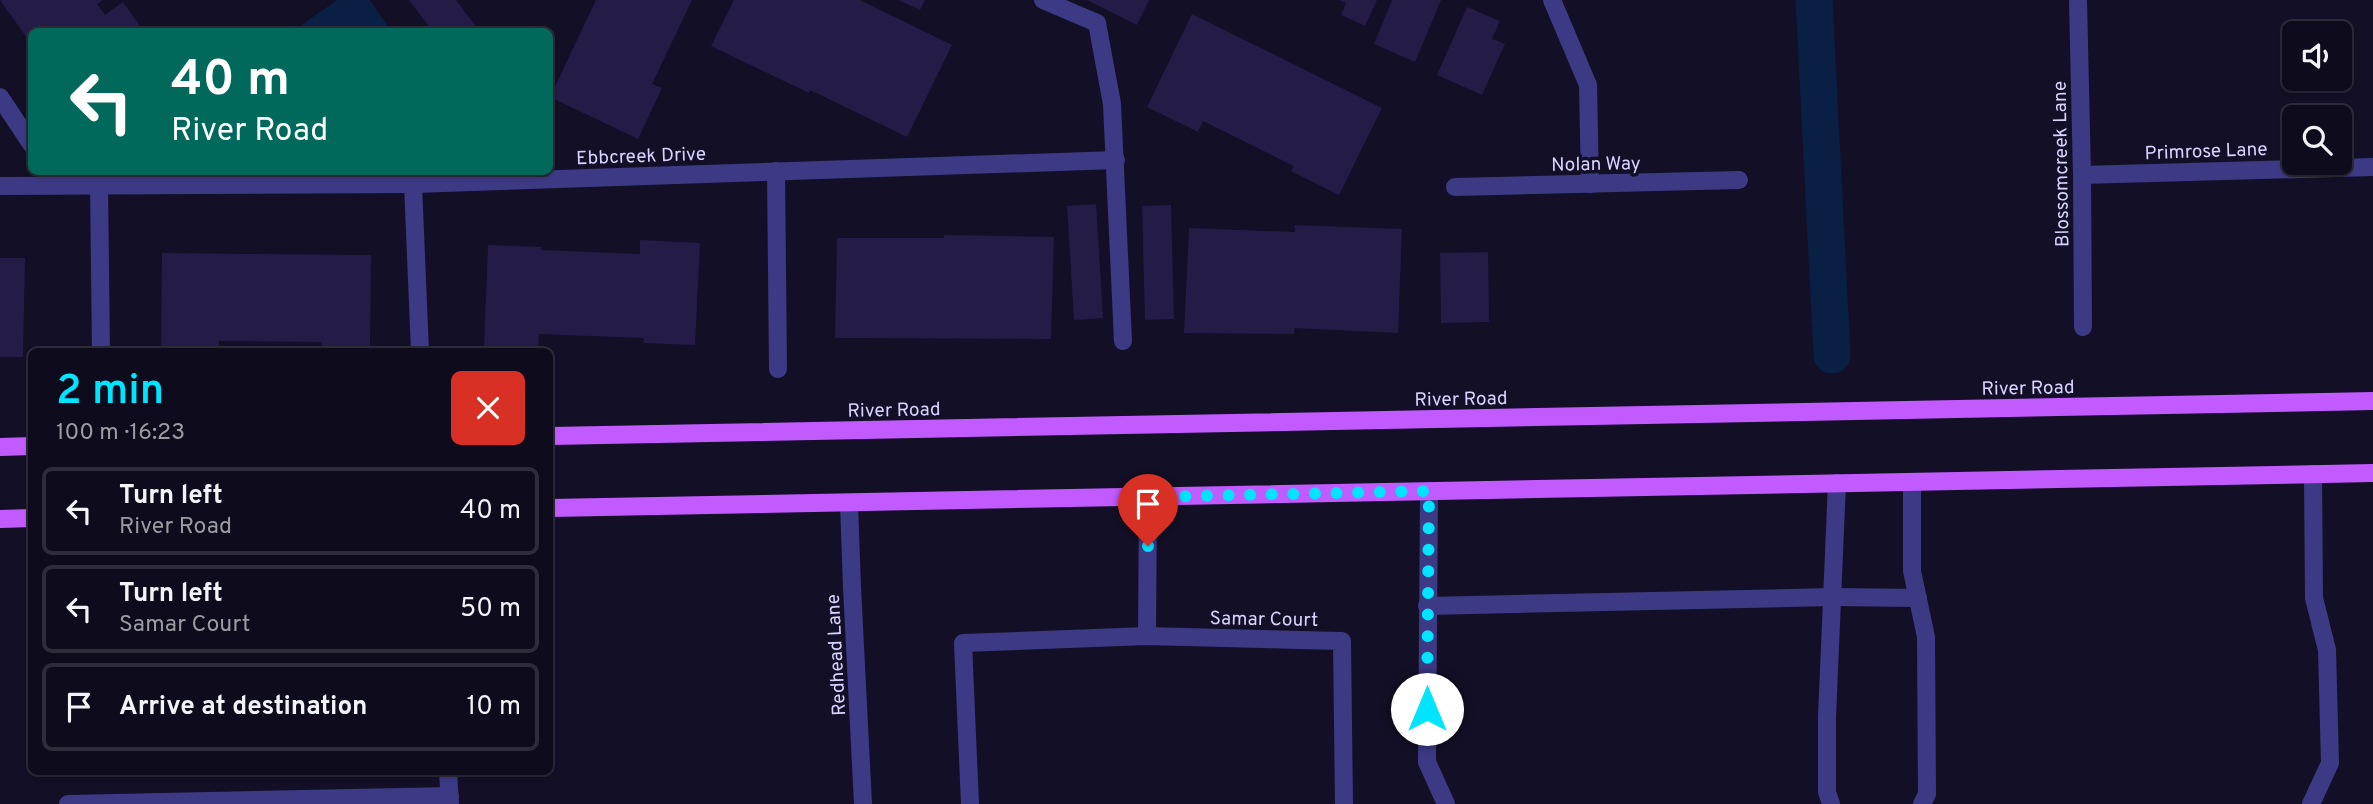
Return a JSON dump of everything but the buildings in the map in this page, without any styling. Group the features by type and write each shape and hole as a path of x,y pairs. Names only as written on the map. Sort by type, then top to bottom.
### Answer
{"main road":[{"name":"River Road","path":"553,436 2373,401"},
{"path":"0,447 28,446"},
{"path":"553,508 2373,473"},
{"path":"0,519 28,518"}],"street":[{"path":"1043,0 1097,23 1112,104 1123,341"},
{"path":"1552,0 1588,85 1590,184"},
{"name":"Blossomcreek Lane","path":"2078,0 2083,327"},
{"path":"0,97 28,139"},
{"name":"Ebbcreek Drive","path":"0,186 54,178 99,184 413,184 1116,160"},
{"name":"Primrose Lane","path":"2082,175 2373,167"},
{"path":"776,171 778,369"},
{"name":"Nolan Way","path":"1455,187 1739,180"},
{"path":"99,184 102,348"},
{"path":"413,184 420,348"},
{"path":"2311,804 2330,763 2327,650 2314,598 2313,474"},
{"path":"1912,482 1912,571 1926,637 1927,794 1922,804"},
{"path":"1831,804 1827,792 1827,717 1837,483"},
{"path":"1429,491 1427,762 1446,804"},
{"path":"1147,636 1148,497"},
{"name":"Redhead Lane","path":"849,503 863,804"},
{"path":"1427,606 1832,597 1918,598"},
{"name":"Samar Court","path":"970,804 963,643 1147,636 1342,641 1344,804"},
{"path":"68,804 450,800 448,775"}],"water":[{"path":"337,0 370,0 389,28 297,28"}],"waterway":[{"path":"1814,0 1832,355"}],"route":[{"path":"1148,546 1148,497 1429,491 1427,709"}]}
